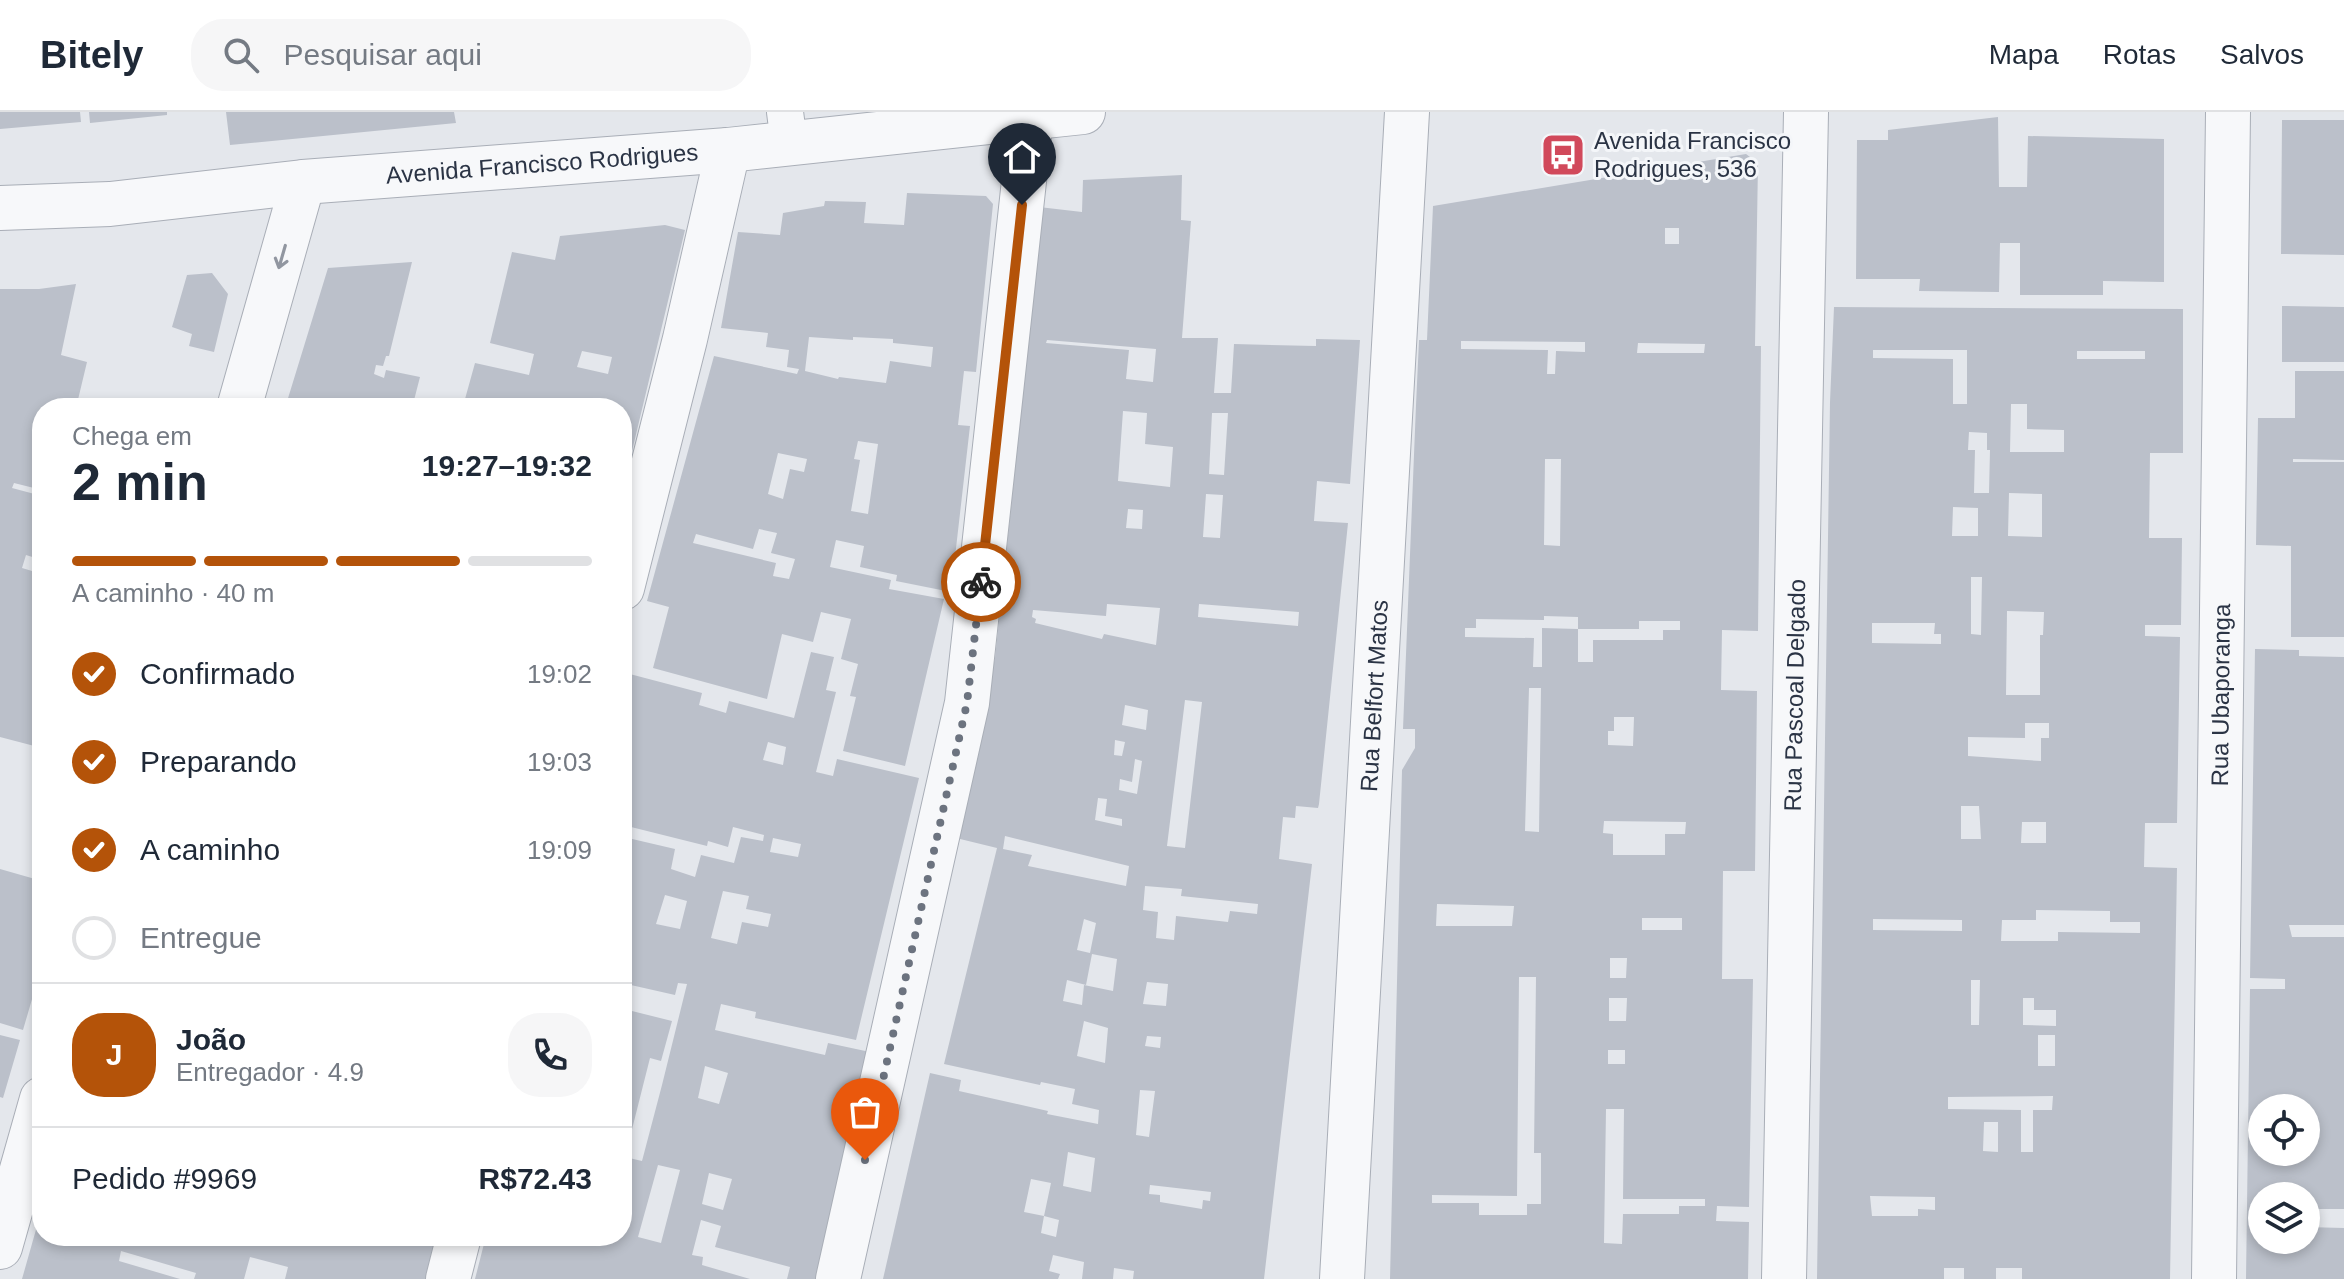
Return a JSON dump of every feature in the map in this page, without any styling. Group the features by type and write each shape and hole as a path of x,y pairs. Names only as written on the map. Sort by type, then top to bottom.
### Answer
{"street":[{"name":"Avenida Francisco Rodrigues","path":"0,208 110,204 303,182 728,150 787,128 1083,112"},
{"name":"Rua Belfort Matos","path":"1342,1279 1407,112"},
{"name":"Rua Pascoal Delgado","path":"1784,1279 1806,112"},
{"name":"Rua Ubaporanga","path":"2214,1279 2228,112"},
{"path":"838,1279 967,703 1031,117"},
{"path":"632,548 685,339 728,150"},
{"path":"242,398 303,182"},
{"path":"0,1247 32,1134"},
{"path":"448,1279 456,1246"}],"building":[{"path":"0,112 80,112 81,122 0,129"},
{"path":"89,112 167,112 167,115 90,123"},
{"path":"226,112 454,112 456,123 230,145"},
{"path":"1998,117 1999,187 2027,187 2028,136 2164,139 2164,282 2103,281 2103,295 2020,295 2020,243 2000,243 1999,292 1919,291 1920,279 1856,279 1857,140 1888,140 1888,130"},
{"path":"2282,120 2344,120 2344,255 2281,254"},
{"path":"1746,154 1758,163 1755,346 1761,346 1758,631 1722,630 1721,690 1757,691 1755,871 1723,871 1722,979 1753,979 1749,1207 1717,1206 1716,1221 1749,1222 1748,1279 1390,1279 1402,770 1415,748 1415,729 1403,729 1419,340 1427,340 1433,206","holes":["1665,228 1679,228 1679,244 1665,244","1461,341 1585,342 1585,352 1556,351 1555,374 1547,374 1548,350 1461,349","1638,343 1705,344 1704,353 1637,353","1545,459 1561,459 1560,546 1544,545","1578,617 1578,629 1542,628 1542,667 1533,667 1534,638 1465,637 1465,628 1476,628 1476,619","1639,621 1680,621 1680,630 1663,630 1663,640 1593,640 1593,662 1578,662 1578,629 1639,629","1529,688 1541,688 1539,832 1525,831","1614,717 1634,717 1633,746 1608,745 1608,731 1614,731","1604,821 1686,822 1685,834 1665,834 1665,855 1613,855 1613,834 1603,833","1437,904 1514,906 1512,926 1436,926","1642,918 1682,918 1682,930 1642,930","1610,958 1627,958 1626,978 1610,978","1519,977 1536,977 1534,1153 1541,1153 1541,1204 1527,1204 1527,1215 1479,1215 1479,1203 1432,1203 1432,1195 1517,1196","1609,998 1627,998 1626,1021 1609,1021","1608,1050 1625,1050 1625,1064 1608,1064","1606,1109 1624,1109 1623,1199 1705,1199 1705,1206 1679,1206 1679,1214 1623,1214 1622,1244 1604,1243"]},
{"path":"1182,175 1181,220 1191,221 1182,338 1218,338 1214,393 1231,393 1234,344 1316,346 1316,339 1360,340 1350,484 1317,481 1314,521 1348,523 1319,804 1318,808 1296,806 1295,818 1283,817 1279,859 1312,864 1264,1279 1133,1279 1134,1271 1114,1268 1113,1279 1082,1279 1084,1262 1053,1255 1049,1271 1060,1274 1058,1279 883,1279 930,1073 961,1080 959,1091 1098,1124 1099,1110 1072,1104 1075,1089 1041,1082 1040,1085 944,1064 997,848 956,838 995,658 1029,338 1039,207 1082,212 1083,180","holes":["1047,340 1156,349 1153,382 1126,379 1129,350 1046,343","1123,411 1147,413 1145,444 1173,447 1170,487 1118,481","1212,413 1228,413 1224,475 1209,474","1206,494 1223,495 1220,538 1203,537","1128,509 1143,510 1142,529 1126,528","1107,604 1160,608 1156,645 1104,634 1102,639 1035,623 1036,619 1032,617 1033,610 1106,616","1199,604 1299,612 1298,626 1198,617","1185,700 1202,702 1185,848 1167,846","1125,705 1148,710 1146,730 1122,725","1115,740 1125,742 1122,756 1114,755","1135,759 1142,761 1137,794 1119,790 1120,779 1132,782","1098,798 1107,799 1105,816 1122,819 1122,826 1095,820","1005,836 1129,866 1126,886 1028,866 1032,855 1003,849","1145,886 1182,889 1181,896 1258,904 1257,914 1230,911 1228,922 1176,916 1174,940 1156,938 1158,912 1143,910","1084,919 1096,923 1090,953 1077,950","1092,954 1117,959 1113,991 1084,985 1082,1005 1063,1001 1067,980 1086,985","1147,982 1168,984 1166,1006 1143,1004","1084,1021 1108,1028 1105,1063 1077,1056","1147,1036 1161,1037 1160,1048 1145,1046","1140,1090 1155,1091 1149,1137 1136,1135","1068,1152 1095,1158 1091,1192 1063,1186","1031,1179 1051,1183 1044,1216 1024,1212","1150,1185 1211,1192 1210,1201 1203,1200 1202,1209 1160,1202 1160,1195 1149,1194","1044,1216 1059,1220 1056,1237 1041,1233"]},
{"path":"907,193 986,196 993,204 976,372 964,371 958,425 970,426 951,592 896,581 897,575 860,567 864,546 836,540 830,567 891,580 889,589 944,599 905,766 843,751 856,697 850,696 858,664 841,659 851,619 821,612 813,642 782,634 767,699 653,668 669,607 647,601 714,356 797,374 799,369 787,367 789,350 766,347 768,333 721,328 738,232 780,235 783,213 824,206 825,201 866,202 864,223 904,225","holes":["809,337 893,339 893,343 933,347 931,367 890,361 886,383 838,379 805,371","858,441 878,444 868,514 851,511 860,460 854,459","778,453 807,459 804,472 790,469 783,499 768,494","759,529 777,533 771,553 795,559 789,579 773,576 776,563 693,543 696,534 753,549"]},
{"path":"665,225 685,230 632,451 632,398 465,398 475,363 529,375 534,354 490,343 512,252 555,260 560,236","holes":["582,351 612,357 608,374 577,367"]},
{"path":"412,262 389,356 386,356 383,366 376,365 374,374 384,378 386,370 420,377 415,398 288,398 328,268"},
{"path":"212,273 228,294 214,352 189,346 192,334 172,327 187,275"},
{"path":"76,284 61,355 87,362 78,398 32,398 32,488 14,483 12,488 32,493 32,557 26,555 22,568 32,571 32,745 0,737 0,289 39,289"},
{"path":"2282,306 2344,307 2344,362 2282,362"},
{"path":"1834,307 2183,309 2183,453 2150,453 2149,538 2182,538 2181,625 2145,625 2145,636 2180,637 2177,823 2145,823 2144,867 2177,868 2170,1279 2022,1279 2022,1268 1996,1268 1996,1279 1964,1279 1964,1268 1944,1268 1944,1279 1817,1279","holes":["1873,350 1967,350 1967,404 1953,404 1953,359 1873,358","2077,351 2145,351 2145,359 2077,359","2011,404 2027,404 2027,429 2064,430 2064,452 2010,452","1969,432 1987,433 1987,450 1990,450 1989,493 1974,493 1975,450 1968,450","2009,493 2042,494 2042,537 2008,536","1953,507 1978,508 1978,536 1952,536","1971,577 1982,577 1981,635 1971,634","2007,611 2044,612 2043,635 2040,635 2040,695 2006,695","1872,623 1935,623 1934,634 1941,634 1941,644 1872,643","2025,723 2049,723 2049,738 2041,738 2041,761 1968,756 1968,737 2025,738","1961,806 1979,806 1981,839 1961,839","2022,822 2046,822 2046,843 2021,843","2036,910 2110,911 2110,922 2140,922 2140,933 2058,932 2058,941 2001,941 2002,920 2036,920","1873,919 1962,920 1962,931 1873,930","1971,980 1980,980 1979,1025 1971,1025","2023,998 2034,998 2034,1010 2056,1010 2056,1026 2023,1025","2038,1035 2055,1035 2055,1066 2038,1066","2053,1096 2052,1110 2033,1110 2033,1152 2021,1152 2021,1110 1948,1109 1948,1097","1984,1122 1998,1122 1998,1152 1983,1151","1870,1196 1935,1197 1935,1210 1918,1209 1918,1216 1872,1216"]},
{"path":"2295,371 2344,371 2344,460 2293,459 2293,462 2344,462 2344,637 2291,637 2291,546 2256,545 2258,418 2295,418"},
{"path":"2255,649 2299,650 2299,656 2344,657 2344,925 2289,925 2292,937 2344,937 2344,1209 2320,1209 2320,1182 2248,1182 2248,1254 2320,1254 2320,1227 2344,1228 2344,1279 2246,1279 2248,1134 2248,1166 2320,1166 2320,1094 2249,1094 2250,989 2285,989 2285,979 2250,978"},
{"path":"811,652 834,657 826,690 836,692 816,772 833,776 837,759 919,778 856,1040 755,1018 756,1012 721,1004 715,1030 825,1055 828,1043 884,1055 832,1279 787,1279 790,1267 715,1247 721,1226 701,1220 692,1255 703,1257 702,1265 750,1279 475,1279 483,1246 632,1246 632,1159 642,1161 687,984 678,983 675,995 632,985 632,839 675,849 671,869 695,877 701,855 734,863 741,837 763,841 764,835 733,827 728,847 708,841 707,846 632,827 632,675 702,693 699,705 726,713 729,701 794,718","holes":["768,742 786,747 783,765 763,760","773,838 801,844 798,857 770,852","723,891 749,896 746,909 771,914 768,927 742,922 737,944 711,938","665,895 687,901 680,929 656,924","705,1066 728,1073 719,1104 698,1098","658,1165 680,1170 661,1243 638,1237","709,1173 732,1179 723,1210 702,1204"]},
{"path":"0,869 32,878 32,999 23,1030 0,1023"},
{"path":"632,1011 672,1021 661,1061 650,1058 632,1129"},
{"path":"0,1035 20,1040 3,1098 0,1097"},
{"path":"32,1244 434,1246 426,1279 285,1279 288,1267 250,1257 244,1279 194,1279 196,1273 121,1251 119,1261 180,1279 22,1279"}],"way so far":[{"path":"865,1160 967,703 981,582"}],"place":[{"name":"Avenida Francisco Rodrigues, 536","path":"1563,155"}],"route":[{"path":"981,582 1022,205"}]}
